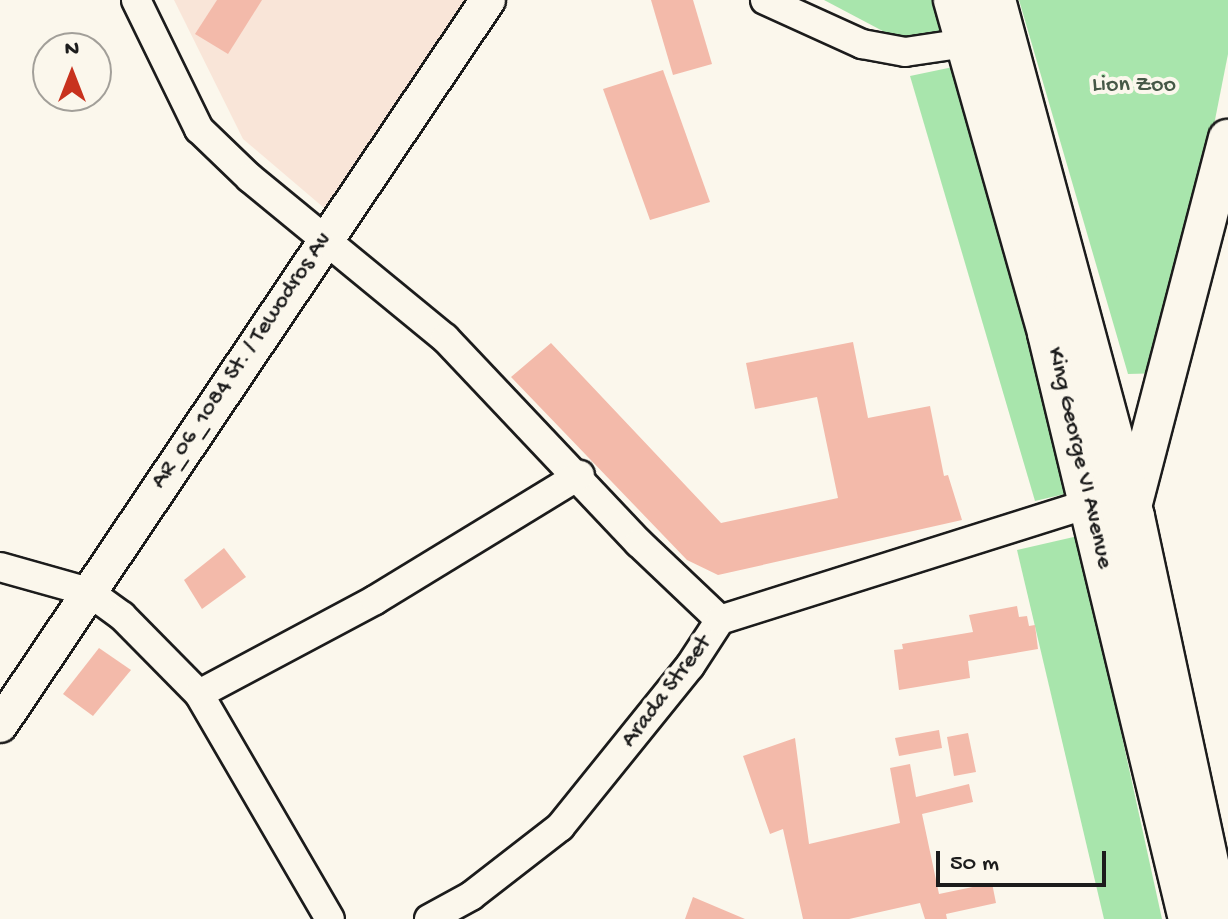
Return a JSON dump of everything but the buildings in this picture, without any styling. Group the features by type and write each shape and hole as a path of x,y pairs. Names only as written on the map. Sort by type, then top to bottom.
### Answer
{"main road":[{"name":"King George VI Avenue","path":"955,0 966,43 1008,124 1133,517 1219,919"},
{"name":"King George VI Avenue","path":"994,0 1008,124 1049,333 1190,919"},
{"path":"1101,553 1133,517 1228,139"}],"street":[{"path":"136,0 199,129 250,178 445,338 580,475 639,543 720,620"},
{"name":"AR_06_1084 St. / Tewodros Av","path":"0,725 324,237 488,0"},
{"path":"765,0 862,44 905,52 966,43"},
{"path":"199,694 375,600 580,475"},
{"name":"Arada Street","path":"429,919 471,896 560,827 690,666 720,620 1089,504"},
{"path":"0,567 89,592 122,616 199,694 330,919"}],"shaded area":[{"path":"174,0 467,0 330,213 243,139"}],"green space":[{"path":"824,0 945,0 953,29 896,38"},
{"name":"Lion Zoo","path":"1019,0 1228,0 1228,54 1165,373 1128,374"},
{"path":"953,67 1069,493 1035,501 910,76"},
{"path":"1078,536 1162,919 1104,919 1017,550"}]}
